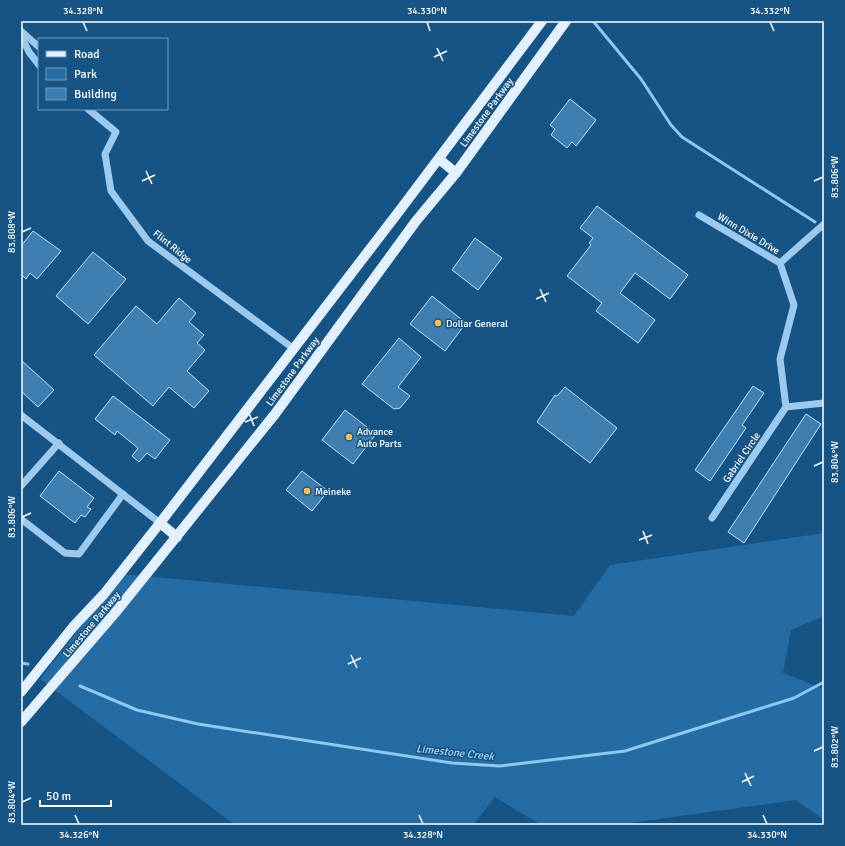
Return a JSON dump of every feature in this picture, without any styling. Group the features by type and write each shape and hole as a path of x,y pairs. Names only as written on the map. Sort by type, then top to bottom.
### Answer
{"main road":[{"name":"Limestone Parkway","path":"21,692 73,627 104,594 160,523 439,159 542,21"},
{"name":"Limestone Parkway","path":"21,722 67,670 177,537 275,414 416,221 456,173 566,21"},
{"path":"439,159 456,173"},
{"path":"160,523 177,537"}],"street":[{"path":"21,31 38,46"},
{"path":"21,36 29,52 38,64"},
{"name":"Flint Ridge","path":"89,110 116,132 105,154 111,191 148,241 294,349"},
{"name":"Winn Dixie Drive","path":"699,214 780,263 824,224"},
{"path":"780,263 794,305 780,359 786,407 824,403"},
{"name":"Gabriel Circle","path":"712,518 786,407"},
{"path":"21,415 59,443 160,523"},
{"path":"21,486 59,443"},
{"path":"21,519 64,553 79,554 123,494"}],"green space":[{"path":"824,533 824,616 791,630 783,673 824,689 824,820 796,800 615,825 541,825 495,797 473,825 235,825 40,679 122,574 574,616 610,565"}],"building":[{"path":"570,99 596,120 576,146 572,142 567,148 551,135 555,129 550,125"},
{"path":"597,206 688,275 670,299 635,273 620,293 655,320 638,343 596,311 602,303 567,276 591,245 589,243 593,238 580,228"},
{"path":"33,231 61,251 37,279 30,273 26,279 21,274 21,246"},
{"path":"475,238 502,258 478,290 452,270"},
{"path":"93,252 126,279 88,324 56,296"},
{"name":"Dollar General","path":"432,296 466,323 445,351 410,324"},
{"path":"179,298 196,313 189,322 204,335 197,343 205,350 187,371 209,391 194,408 169,387 153,406 94,355 136,306 157,324"},
{"path":"399,338 421,357 398,387 410,396 400,408 394,409 362,384"},
{"path":"21,360 54,390 38,407 21,391"},
{"path":"753,386 764,393 742,425 746,428 710,481 695,470"},
{"path":"565,387 617,428 590,463 537,422 555,395 557,396"},
{"path":"113,396 170,440 155,459 147,453 139,462 132,456 138,448 117,431 115,435 95,419"},
{"name":"Advance Auto Parts","path":"345,410 376,434 353,464 322,440"},
{"path":"806,414 821,424 744,543 728,532"},
{"path":"59,471 94,498 87,507 91,509 85,517 81,515 75,523 40,496"},
{"name":"Meineke","path":"302,471 328,491 312,511 286,490"}],"waterway":[{"path":"593,21 641,79 671,125 682,137 815,222"},
{"name":"Limestone Creek","path":"21,663 28,664"},
{"name":"Limestone Creek","path":"80,686 137,710 198,724 452,763 500,766 625,751 794,698 824,682"}],"place":[{"name":"Dollar General","path":"438,323"},
{"name":"Advance Auto Parts","path":"349,437"},
{"name":"Meineke","path":"307,491"}]}
